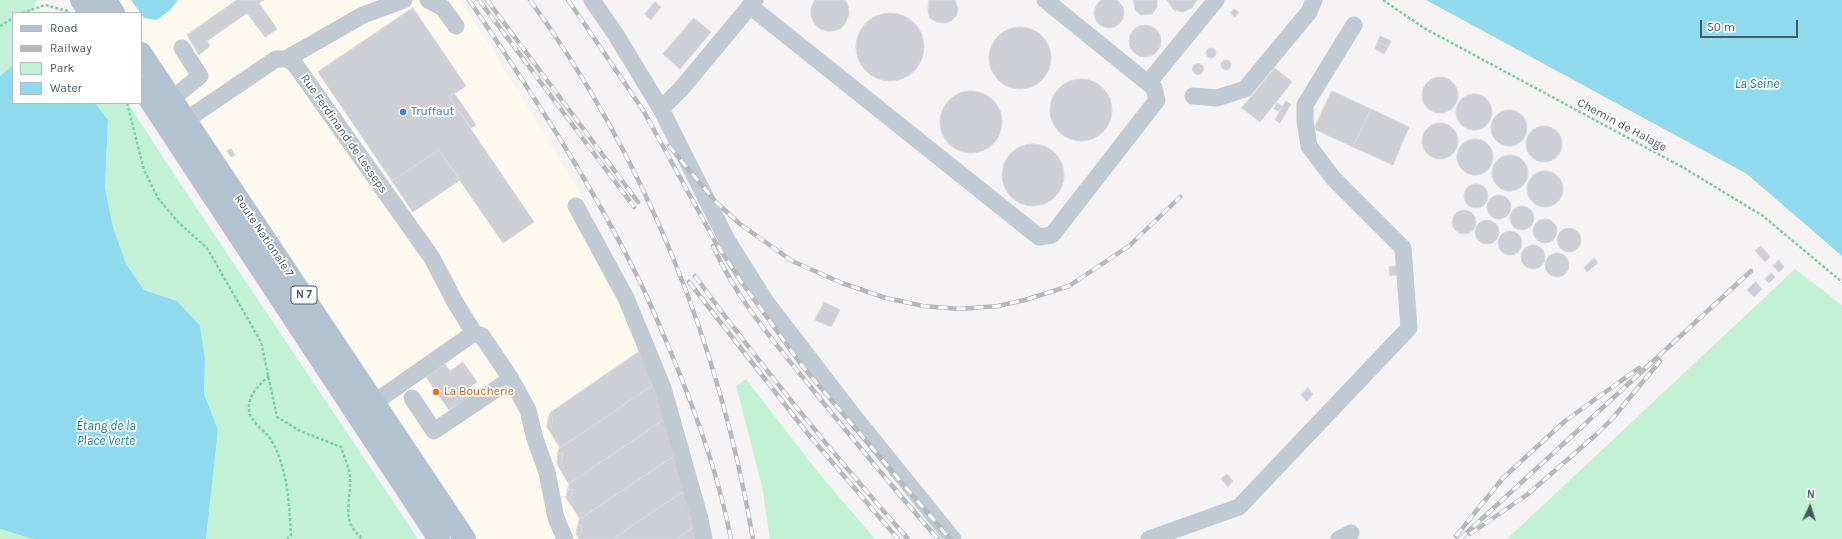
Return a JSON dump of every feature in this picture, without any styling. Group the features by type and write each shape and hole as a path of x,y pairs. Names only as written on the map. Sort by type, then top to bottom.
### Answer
{"main road":[{"path":"105,0 113,12"},
{"name":"Route Nationale 7","path":"142,54 375,402 464,539"},
{"name":"Route Nationale 7","path":"142,89 439,539"}],"street":[{"path":"177,143 186,120 276,59 286,59 363,15 404,0"},
{"path":"428,0 443,8 456,26"},
{"path":"592,0 616,35 661,109 727,240 766,302 852,414 953,539"},
{"path":"661,109 680,89 752,3 1039,237 1052,235 1157,100 1154,88 1045,0"},
{"path":"1148,83 1216,0"},
{"path":"1193,96 1217,98 1245,89 1309,12 1314,0"},
{"path":"1149,539 1239,507 1409,328 1403,248 1333,178 1310,146 1305,121 1305,105 1354,25"},
{"path":"172,99 200,76 182,48"},
{"name":"Rue Ferdinand de Lesseps","path":"286,59 294,63 432,258 455,302 474,333 482,336 511,379 528,410 535,439 547,472 556,518 565,539"},
{"path":"576,206 626,298 663,388 700,519 704,539"},
{"path":"375,402 474,333"},
{"path":"412,398 434,431 511,379"}],"path":[{"path":"45,5 47,0"},
{"name":"Chemin de Halage","path":"1383,0 1424,28 1684,168 1763,216 1842,282"},
{"path":"25,12 45,5 81,5"},
{"path":"0,26 12,19"},
{"path":"127,104 144,170 158,198 178,222 207,248 261,342 277,417 300,431 340,447 350,478 348,520 356,533 363,539"},
{"path":"269,376 252,394 248,410 252,417 273,441 285,469 291,535 287,539"}],"shaded area":[{"path":"116,0 460,0 502,65 578,190 635,301 711,539 479,539 142,38 142,12 124,12"}],"green space":[{"path":"0,0 37,0 31,12 12,12 12,66 0,76"},
{"path":"96,104 129,104 173,173 418,539 206,539 218,430 204,394 205,360 177,301 144,290 126,264 113,227 105,188 108,121"},
{"path":"1795,269 1842,305 1842,539 1507,539"},
{"path":"746,379 817,471 875,539 770,539 762,486 736,386"},
{"path":"0,529 33,539 0,539"}],"water":[{"path":"131,0 178,0 170,10 157,20 144,18 142,12 140,12"},
{"name":"La Seine","path":"1426,0 1842,0 1842,256 1747,174"},
{"name":"Étang de la Place Verte","path":"12,66 12,104 96,104 108,120 105,188 113,227 126,264 144,290 177,301 200,326 205,360 204,394 218,430 206,539 33,539 0,529 0,76"}],"building":[{"path":"1103,-1 1115,-1 1123,7 1123,19 1115,27 1103,27 1095,19 1095,7"},
{"path":"237,0 264,0 259,3 277,29 265,37 247,13 207,41 210,46 199,55 187,35"},
{"path":"815,0 845,0 848,6 849,14 845,24 840,29 833,31 826,31 819,28 814,23 811,16 811,9"},
{"path":"929,0 955,0 958,9 956,16 951,21 945,23 936,22 930,18 928,12"},
{"path":"1134,0 1157,0 1157,7 1152,14 1141,15 1135,10"},
{"path":"1167,0 1197,0 1192,8 1183,12 1174,10"},
{"path":"655,2 661,7 651,20 645,14"},
{"name":"Truffaut","path":"413,8 466,86 449,97 534,222 503,243 439,150 392,181 318,72"},
{"path":"1234,9 1239,12 1235,17 1231,13"},
{"path":"890,13 903,16 914,23 921,34 924,47 921,60 914,71 903,78 890,81 877,78 866,71 859,60 856,47 859,34 866,23 877,16"},
{"path":"694,18 711,32 680,69 663,54"},
{"path":"1145,25 1156,30 1161,41 1156,52 1145,57 1134,52 1129,41 1134,30"},
{"path":"1020,27 1032,29 1042,36 1049,46 1051,58 1049,70 1042,80 1032,87 1020,89 1008,87 998,80 991,70 989,58 991,46 998,36 1008,29"},
{"path":"1380,36 1391,41 1388,47 1378,42"},
{"path":"1378,42 1388,47 1384,54 1375,49"},
{"path":"1209,48 1213,48 1215,49 1215,57 1209,58 1206,55 1206,51"},
{"path":"1224,60 1228,60 1230,61 1230,69 1224,70 1221,67 1221,63"},
{"path":"1196,64 1200,64 1202,65 1202,73 1196,74 1193,71 1193,67"},
{"path":"1275,68 1292,82 1260,122 1242,108"},
{"path":"1440,77 1450,80 1455,85 1458,95 1455,105 1450,110 1440,113 1430,110 1425,105 1422,95 1425,85 1430,80"},
{"path":"1081,79 1093,81 1103,88 1110,98 1112,110 1110,122 1103,132 1093,139 1081,141 1069,139 1059,132 1052,122 1050,110 1052,98 1059,88 1069,81"},
{"path":"971,91 983,93 993,100 1000,110 1002,122 1000,134 993,144 983,151 971,153 959,151 949,144 942,134 940,122 942,110 949,100 959,93"},
{"path":"1332,91 1371,109 1353,147 1314,129"},
{"path":"454,93 476,125 471,128 449,97"},
{"path":"1474,94 1487,99 1492,112 1487,125 1474,130 1461,125 1456,112 1461,99"},
{"path":"1286,101 1291,104 1280,123 1275,120"},
{"path":"1277,103 1282,106 1279,111 1274,109"},
{"path":"1371,109 1409,127 1393,165 1353,147"},
{"path":"1509,110 1522,115 1527,128 1522,141 1509,146 1496,141 1491,128 1496,115"},
{"path":"1443,123 1453,128 1457,134 1457,148 1453,154 1447,158 1437,159 1427,154 1423,148 1422,138 1427,128 1433,124"},
{"path":"1544,126 1557,131 1562,144 1557,157 1544,162 1531,157 1526,144 1531,131"},
{"path":"1475,139 1485,142 1490,147 1493,157 1490,167 1485,172 1475,175 1465,172 1460,167 1457,157 1460,147 1465,142"},
{"path":"1033,144 1045,146 1055,153 1062,163 1064,175 1062,187 1055,197 1045,204 1033,206 1021,204 1011,197 1004,187 1002,175 1004,163 1011,153 1021,146"},
{"path":"231,149 235,155 231,157 227,151"},
{"path":"439,150 460,180 413,212 392,181"},
{"path":"1510,155 1520,158 1525,163 1528,173 1525,183 1520,188 1510,191 1500,188 1495,183 1492,173 1495,163 1500,158"},
{"path":"1545,171 1555,174 1560,179 1563,189 1560,199 1555,204 1545,207 1535,204 1530,199 1527,189 1530,179 1535,174"},
{"path":"1476,184 1485,187 1488,196 1485,205 1476,208 1467,205 1464,196 1467,187"},
{"path":"1499,195 1508,198 1511,207 1508,216 1499,219 1490,216 1487,207 1490,198"},
{"path":"1522,206 1531,209 1534,218 1531,227 1522,230 1513,227 1510,218 1513,209"},
{"path":"1464,210 1473,213 1476,222 1473,231 1464,234 1455,231 1452,222 1455,213"},
{"path":"1545,219 1554,222 1557,231 1554,240 1545,243 1536,240 1533,231 1536,222"},
{"path":"1487,220 1496,223 1499,232 1496,241 1487,244 1478,241 1475,232 1478,223"},
{"path":"1569,228 1578,231 1581,240 1578,249 1569,252 1560,249 1557,240 1560,231"},
{"path":"1510,231 1519,234 1522,243 1519,252 1510,255 1501,252 1498,243 1501,234"},
{"path":"1533,245 1542,248 1545,257 1542,266 1533,269 1524,266 1521,257 1524,248"},
{"path":"1761,246 1770,257 1765,262 1755,251"},
{"path":"1557,253 1566,256 1569,265 1566,274 1557,277 1548,274 1545,265 1548,256"},
{"path":"1594,258 1598,263 1587,272 1584,268"},
{"path":"1779,260 1784,267 1779,272 1773,266"},
{"path":"1396,266 1397,275 1390,276 1389,267"},
{"path":"1771,273 1775,277 1769,283 1765,279"},
{"path":"1756,282 1762,289 1754,297 1747,290"},
{"path":"824,302 840,310 838,314 822,307"},
{"path":"822,307 838,314 831,327 815,320"},
{"path":"640,351 653,385 560,448 549,430 551,429 553,418 549,417 550,413"},
{"path":"463,362 477,382 463,391 468,398 449,410 426,377 445,364 450,371"},
{"path":"653,385 665,419 569,484 558,466 561,464 563,454 558,453 559,449"},
{"path":"1308,388 1313,394 1307,401 1301,395"},
{"path":"549,417 553,418 551,429 549,430 547,427"},
{"path":"665,419 676,455 580,519 569,502 573,490 568,489 569,484"},
{"path":"558,453 563,454 561,464 558,466 557,463"},
{"path":"676,455 686,490 613,539 579,539 578,537 582,526 578,525 579,520"},
{"path":"1227,474 1233,481 1228,487 1221,479"},
{"path":"568,489 573,490 569,502 566,498"},
{"path":"686,490 694,527 677,539 613,539"},
{"path":"578,525 582,526 578,537 576,534"},
{"path":"694,527 697,539 677,539"}],"railway":[{"path":"469,0 539,105 583,177 604,213 643,288 674,360 699,426 714,470 731,539"},
{"path":"479,0 634,207"},
{"path":"487,0 638,202"},
{"path":"530,0 572,61 609,124 643,190 673,257 699,326 721,396 739,467 753,539"},
{"path":"568,0 643,110 716,243 740,280 803,367 950,539"},
{"path":"669,146 715,201 740,224 792,261 842,283 886,298 923,306 959,309 998,306 1025,300 1069,286 1129,246 1180,197"},
{"path":"713,246 733,284 769,336 938,539"},
{"path":"1460,539 1751,271"},
{"path":"695,276 798,410 908,539"},
{"path":"689,282 808,434 898,539"},
{"path":"1470,534 1528,494 1599,432 1612,419 1660,361"},
{"path":"1456,536 1503,478 1565,421 1639,368"}],"place":[{"name":"Truffaut","path":"403,112"},
{"name":"La Boucherie","path":"436,392"}]}
